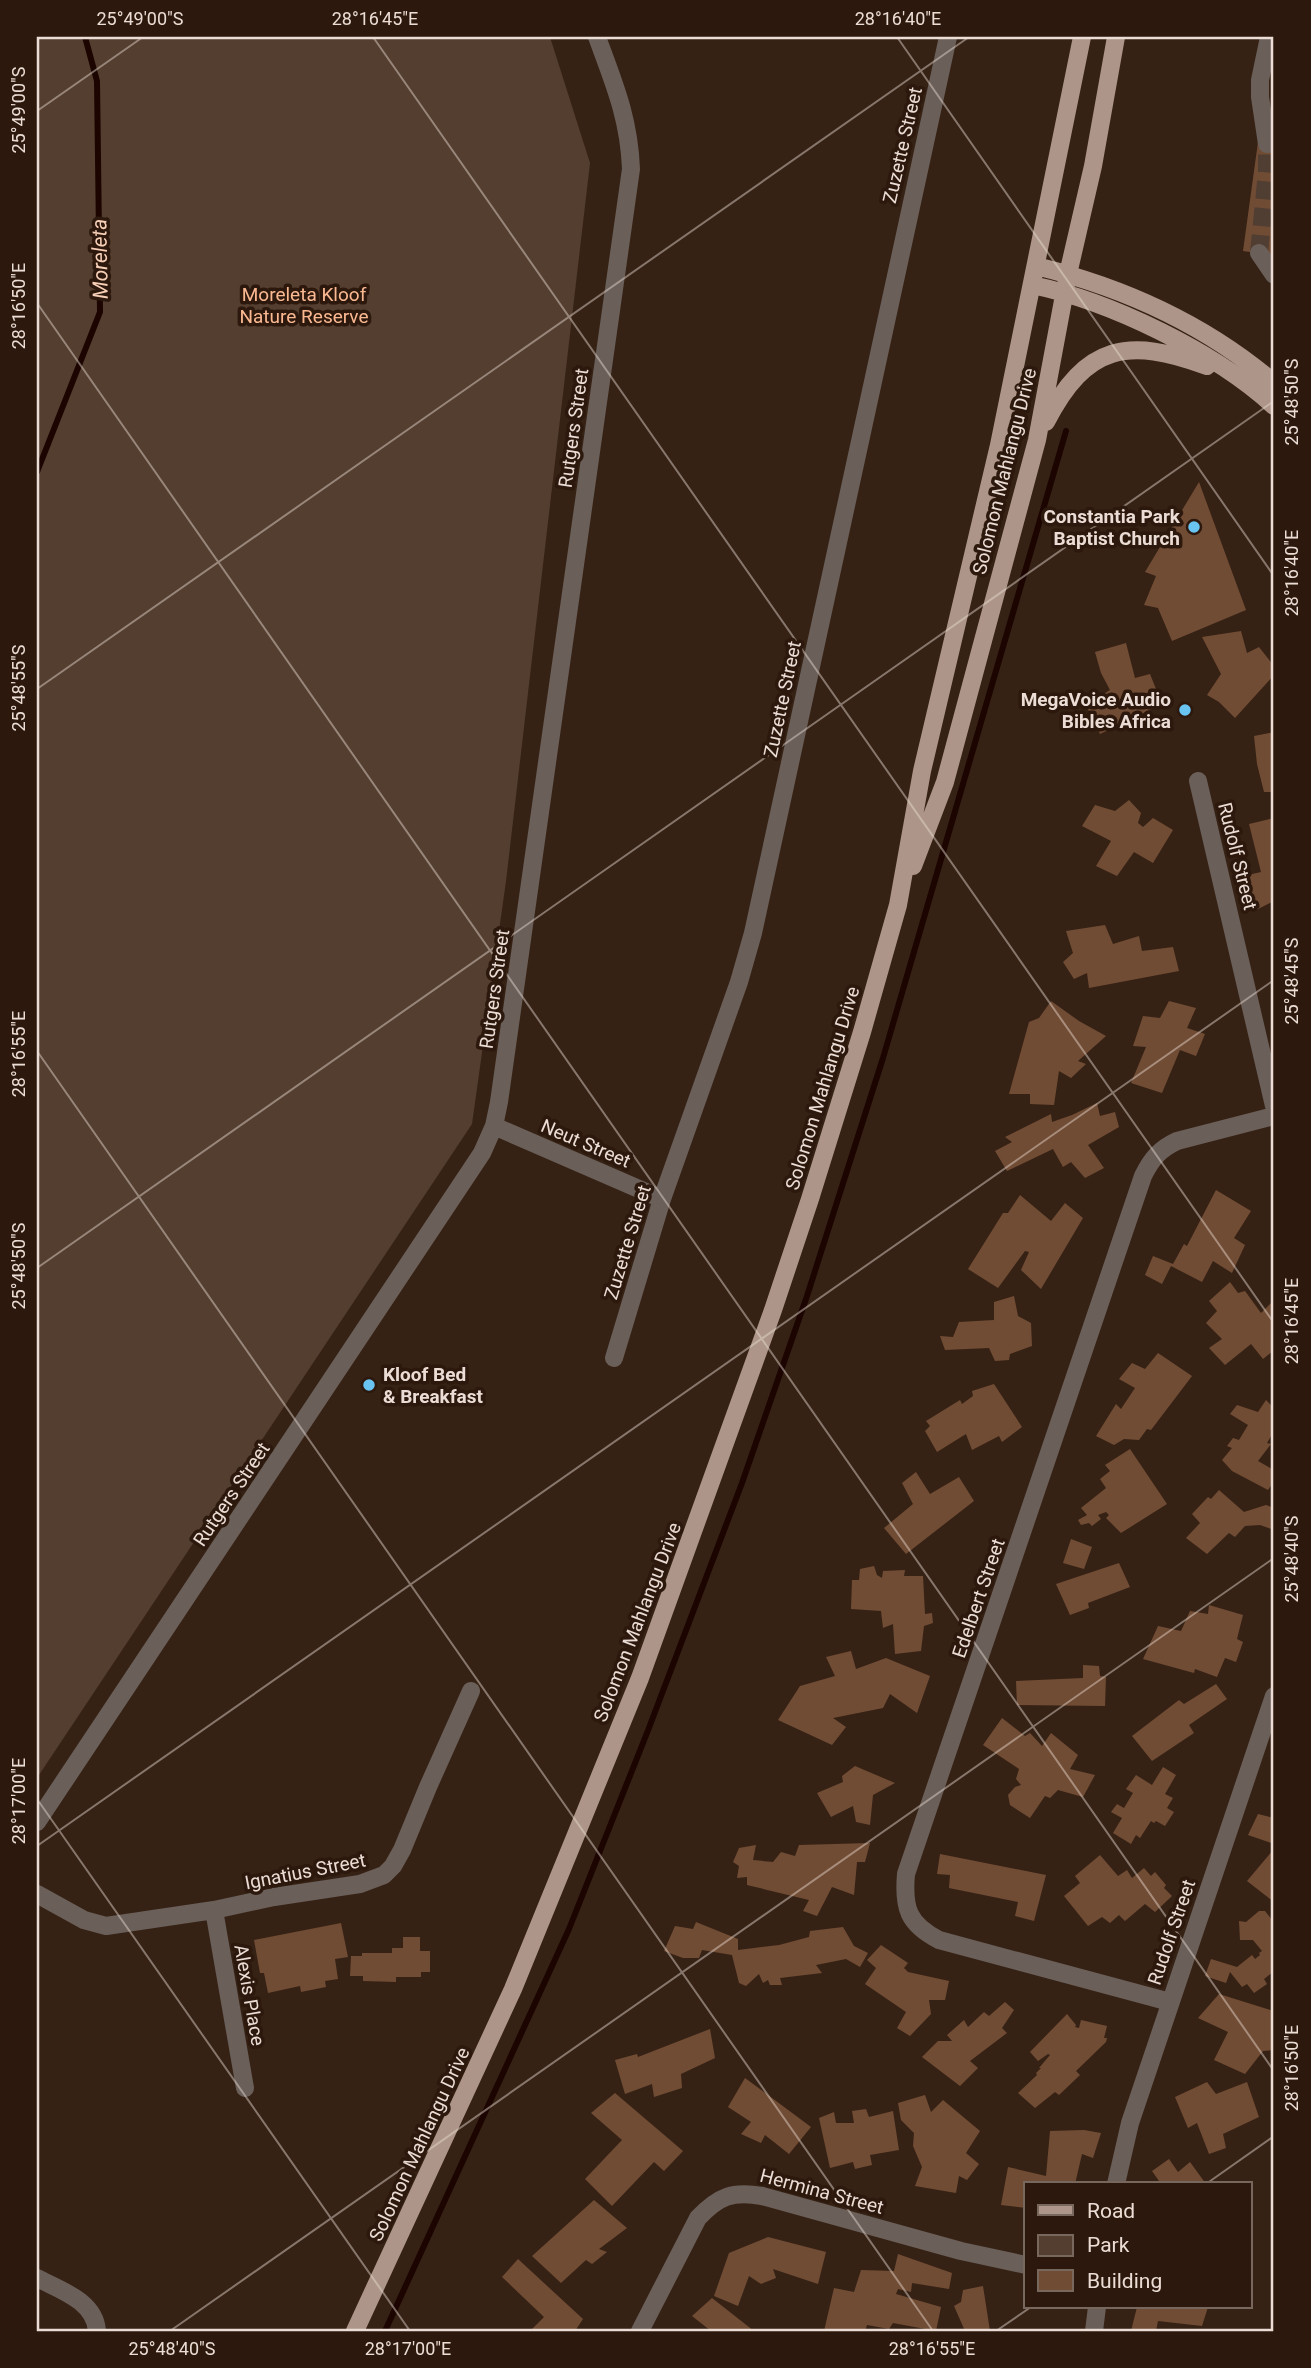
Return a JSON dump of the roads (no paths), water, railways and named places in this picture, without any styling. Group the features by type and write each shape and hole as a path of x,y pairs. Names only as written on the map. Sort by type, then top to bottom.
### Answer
{"main road":[{"name":"Solomon Mahlangu Drive","path":"898,905 922,771 999,445 1082,37"},
{"name":"Solomon Mahlangu Drive","path":"355,2331 513,1989 640,1678 773,1310 810,1199 898,905 945,782 1037,440 1068,274 1093,166 1116,37"},
{"path":"1036,266 1120,291 1187,324 1234,352 1274,383"},
{"path":"1032,285 1065,292 1191,348 1240,379 1274,406"},
{"path":"1037,440 1070,381 1111,354 1138,349 1166,353 1240,379"}],"street":[{"name":"Rutgers Street","path":"37,1822 482,1153 494,1126 631,169 630,140 624,110 597,37"},
{"name":"Zuzette Street","path":"614,1358 662,1199 739,982 752,933 948,37"},
{"path":"1267,144 1260,80 1269,37"},
{"path":"1259,253 1274,275"},
{"name":"Rudolf Street","path":"1198,780 1274,1106"},
{"name":"Edelbert Street","path":"1170,2002 939,1940 922,1931 909,1914 904,1897 906,1874 1143,1176 1151,1160 1166,1146 1274,1116"},
{"name":"Neut Street","path":"494,1126 662,1199"},
{"name":"Ignatius Street","path":"37,1894 84,1920 106,1926 360,1884 384,1875 402,1850 471,1691"},
{"name":"Rudolf Street","path":"1116,2182 1129,2123 1274,1696"},
{"name":"Alexis Place","path":"214,1910 245,2088"},
{"name":"Hermina Street","path":"640,2331 698,2218 721,2198 733,2194 762,2196 961,2251 1024,2265"},
{"path":"37,2278 82,2303 96,2320 97,2331"},
{"path":"1094,2331 1097,2308"}],"waterway":[{"name":"Moreleta","path":"37,472 100,312 97,81 85,37"},
{"path":"385,2331 569,1929 742,1483 807,1296 883,1058 1066,431"}],"tunnel":[{"path":"1259,253 1267,144"}],"place":[{"name":"Constantia Park Baptist Church","path":"1194,527"},
{"name":"MegaVoice Audio Bibles Africa","path":"1185,710"},
{"name":"Kloof Bed & Breakfast","path":"369,1385"}],"park label":[{"name":"Moreleta Kloof Nature Reserve","path":"304,305"}]}
